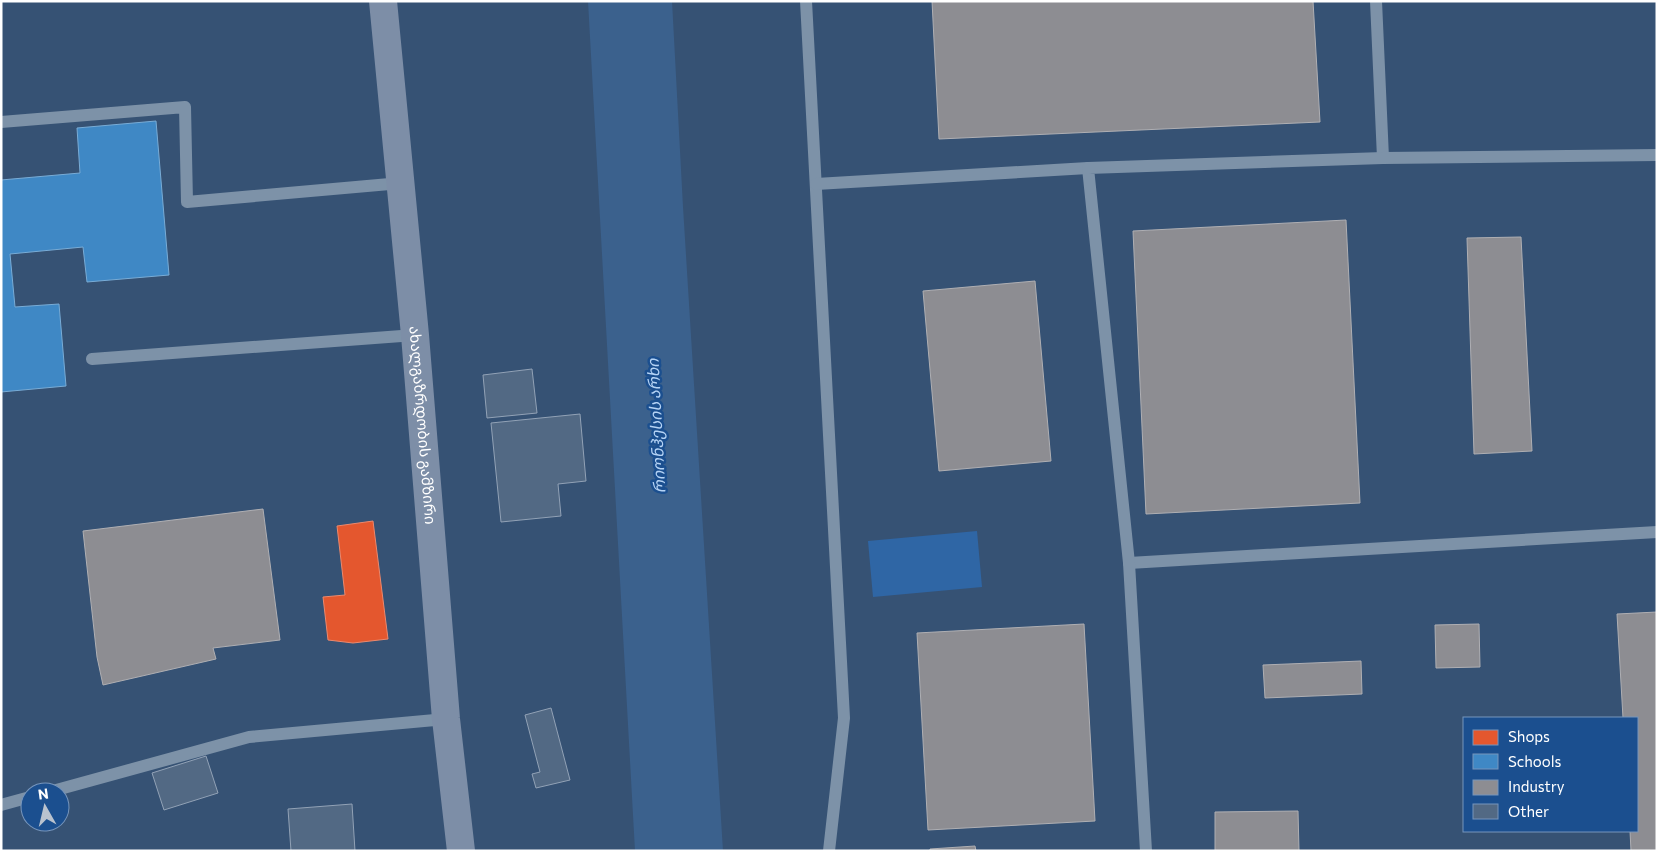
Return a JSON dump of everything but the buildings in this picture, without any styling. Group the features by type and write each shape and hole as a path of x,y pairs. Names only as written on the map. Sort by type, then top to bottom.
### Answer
{"main road":[{"name":"ახალგაზრდობის გამზირი","path":"383,1 415,335 446,719 461,851"}],"lane":[{"path":"806,1 844,718 829,851"},
{"path":"1376,1 1382,158"},
{"path":"1,122 185,107 187,202 400,183"},
{"path":"816,184 1088,168 1382,158 1657,155"},
{"path":"1088,168 1130,563 1146,851"},
{"path":"92,359 415,335"},
{"path":"1130,563 1657,532"},
{"path":"70,786 249,736 446,719"},
{"path":"1,805 20,800"}],"shaded area":[{"path":"977,531 982,587 873,597 868,541"}],"water":[{"name":"რიონჰესის არხი","path":"588,1 672,1 723,851 635,851"}]}
